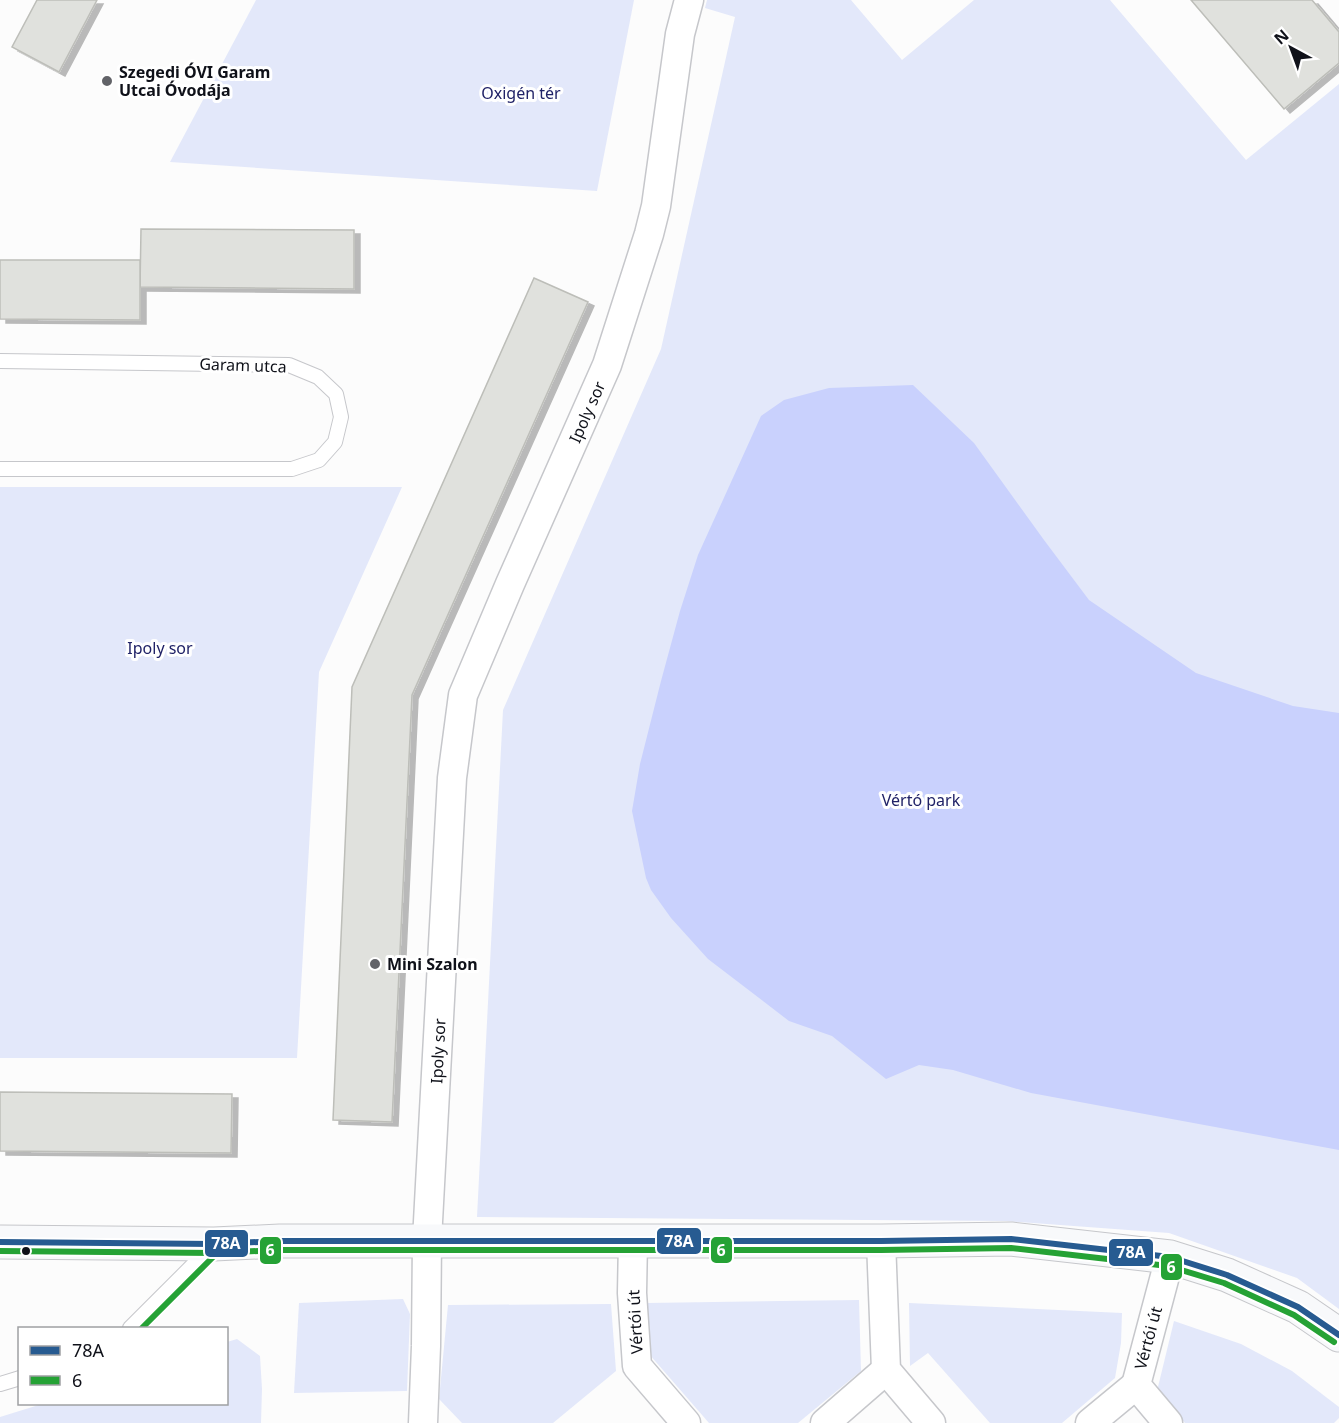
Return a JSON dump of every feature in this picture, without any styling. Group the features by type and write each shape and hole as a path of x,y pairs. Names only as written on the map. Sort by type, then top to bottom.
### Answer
{"street":[{"name":"Ipoly sor","path":"423,1411 427,1240 452,778 463,695 607,366 656,206 680,34 689,0"},
{"path":"0,1242 214,1244 427,1240 1011,1239 1170,1257 1227,1275 1298,1307 1339,1335"},
{"name":"Vértói út","path":"633,1240 637,1366 686,1423"},
{"path":"880,1241 886,1370 931,1423"},
{"name":"Vértói út","path":"1090,1423 1136,1385 1170,1257"},
{"path":"825,1423 886,1370"},
{"name":"Vértói út","path":"1136,1385 1168,1423"},
{"path":"423,1411 443,1423"}],"lane":[{"name":"Garam utca","path":"0,361 289,365 318,377 336,394 341,417 335,442 319,460 292,469 0,469"},
{"path":"132,1327 214,1244"},
{"path":"0,1384 18,1379"}],"green space":[{"name":"Oxigén tér","path":"256,0 634,0 597,191 170,162"},
{"name":"Vértó park","path":"707,0 851,0 902,60 974,0 1110,0 1246,160 1339,84 1339,1309 1297,1278 1169,1233 1006,1221 477,1217 503,710 661,349 735,17 705,8"},
{"name":"Ipoly sor","path":"0,487 402,487 319,672 297,1058 0,1058"},
{"path":"403,1299 410,1314 407,1391 294,1393 299,1303"},
{"path":"859,1300 861,1371 798,1423 709,1423 649,1354 647,1303"},
{"path":"909,1303 1122,1313 1121,1343 1115,1378 1062,1423 990,1423 928,1353 910,1366"},
{"path":"611,1304 616,1371 553,1423 462,1423 439,1399 448,1305"},
{"path":"1174,1321 1241,1344 1292,1371 1339,1407 1339,1418 1334,1423 1185,1423 1157,1391"},
{"path":"237,1339 260,1356 261,1423 0,1423 0,1417 39,1405 228,1405 228,1342"}],"water":[{"path":"913,385 974,443 1089,600 1196,673 1293,706 1339,713 1339,1150 1031,1093 953,1070 919,1065 886,1079 832,1036 789,1021 708,959 671,918 651,890 646,878 632,811 640,764 680,611 698,555 761,416 784,400 829,388"}],"building":[{"path":"37,0 97,0 59,72 12,47"},
{"path":"1191,0 1312,0 1339,32 1339,63 1284,109"},
{"path":"141,229 354,230 354,289 140,287"},
{"path":"0,260 140,260 140,320 0,319"},
{"path":"534,278 588,302 412,695 392,1122 333,1120 352,687"},
{"path":"0,1092 232,1094 231,1153 0,1151"}],"transit line":[{"name":"78A","path":"0,1242 214,1244 280,1241 1011,1239 1170,1257 1227,1275 1298,1307 1339,1335"},
{"name":"6","path":"0,1251 214,1253 280,1250 1011,1248 1168,1266 1224,1283 1294,1315 1334,1342"},
{"name":"6","path":"143,1327 220,1250"}],"place":[{"name":"Szegedi ÓVI Garam Utcai Óvodája","path":"107,81"},
{"name":"Mini Szalon","path":"375,964"}]}
